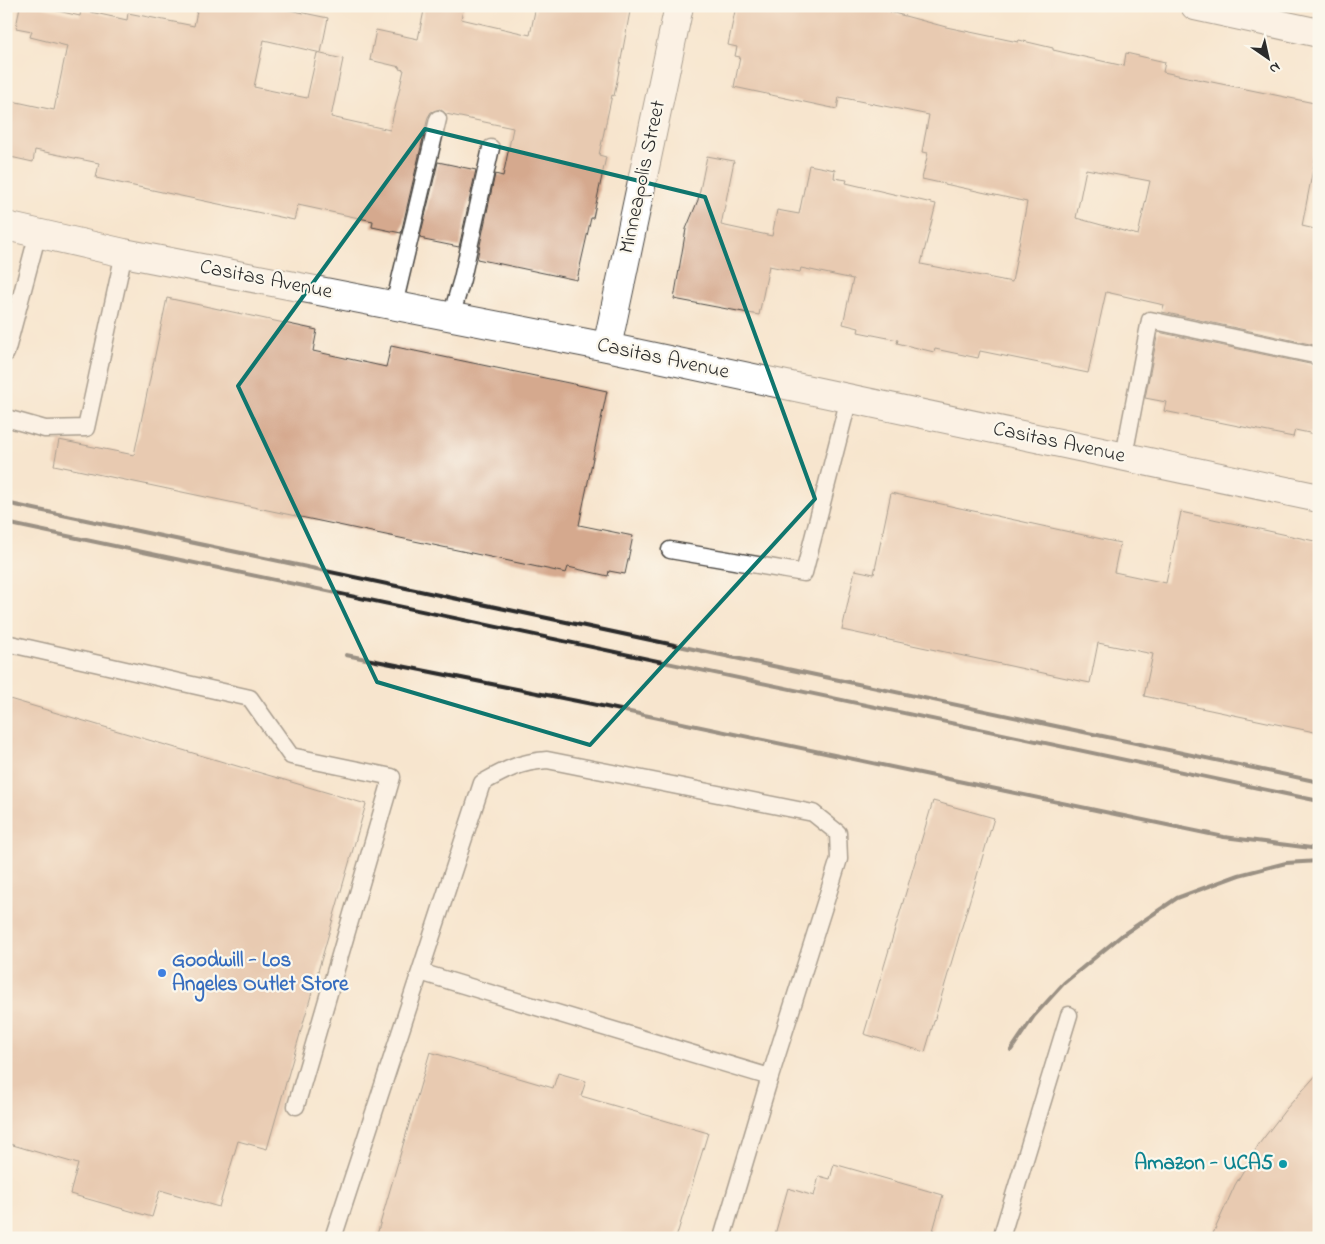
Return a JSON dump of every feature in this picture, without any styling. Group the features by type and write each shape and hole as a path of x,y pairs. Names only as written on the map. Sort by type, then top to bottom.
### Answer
{"street":[{"name":"Minneapolis Street","path":"607,347 678,6"},
{"path":"1195,6 1319,33"},
{"name":"Casitas Avenue","path":"6,226 124,252 607,347 1319,498"}],"lane":[{"path":"394,305 438,119"},
{"path":"451,316 462,279 491,148"},
{"path":"6,353 38,233"},
{"path":"6,418 45,429 86,428 124,252"},
{"path":"1124,456 1150,320 1319,356"},
{"path":"670,550 804,572 848,398"},
{"path":"6,643 250,698 291,756 392,776 296,1106"},
{"path":"334,1238 482,783 528,761 546,760 813,813 838,833 839,859 770,1077 722,1238"},
{"path":"420,972 770,1077"},
{"path":"1001,1238 1068,1015"}],"highlighted area":[{"path":"425,129 705,197 815,499 590,745 377,682 238,386"}],"building":[{"path":"20,6 36,6 80,16 81,10 127,20 128,13 194,26 198,6 270,6 328,18 321,53 264,40 254,87 307,98 317,53 343,59 331,117 390,130 404,70 399,69 400,67 370,60 376,30 418,39 425,6 464,6 461,19 530,35 536,6 631,6 614,96 612,95 599,155 606,157 577,280 477,259 495,174 503,176 513,128 446,114 440,109 431,112 428,117 401,233 372,227 373,221 298,205 294,220 96,178 99,163 35,150 33,162 6,156 6,113 9,114 12,101 54,110 67,46 30,37 32,31 16,28"},
{"path":"736,6 891,6 890,12 946,27 1018,42 1019,40 1053,48 1053,50 1124,66 1126,53 1165,62 1163,72 1319,104 1319,138 1302,226 1319,230 1319,346 1162,312 1164,305 1106,292 1088,373 980,351 978,358 935,349 934,352 897,343 898,340 858,332 859,328 843,324 853,279 801,268 800,272 769,266 759,315 674,299 686,229 698,200 707,156 734,161 721,225 772,236 777,210 799,214 809,165 835,170 834,178 847,180 846,183 936,204 921,264 1012,282 1027,202 922,179 928,153 922,152 929,115 839,97 837,109 734,87 740,57 735,56 737,47 728,45","holes":["1086,169 1150,181 1138,235 1076,218"]},
{"path":"438,162 476,170 459,247 424,240 424,238 420,237"},
{"path":"167,298 317,330 313,351 386,367 391,346 607,391 579,525 633,536 625,574 609,571 608,576 568,567 566,573 54,465 59,440 134,455"},
{"path":"1158,332 1319,366 1319,435 1295,430 1293,437 1164,411 1166,402 1145,398"},
{"path":"891,493 1120,543 1114,572 1166,583 1181,512 1319,542 1319,733 1144,696 1153,654 1098,643 1090,683 842,630 855,570 874,574"},
{"name":"Goodwill - Los Angeles Outlet Store","path":"6,698 366,804 267,1149 238,1141 219,1207 160,1190 152,1217 70,1194 78,1164 6,1143"},
{"path":"933,801 994,818 925,1052 864,1034"},
{"path":"430,1052 553,1088 558,1073 586,1081 581,1096 708,1133 676,1238 376,1238"},
{"name":"Amazon - UCA5","path":"1319,1072 1319,1238 1211,1238 1235,1185 1259,1144 1286,1109"},
{"path":"834,1164 943,1195 931,1238 774,1238 788,1188 814,1196 819,1176 830,1179"}],"railway":[{"path":"6,503 1319,782"},
{"path":"6,523 1319,801"},
{"path":"346,655 592,704 1224,837 1319,849"},
{"path":"1011,1050 1034,1016 1064,983 1121,936 1177,898 1239,875 1286,863 1319,861"}],"place":[{"name":"Goodwill - Los Angeles Outlet Store","path":"162,973"},
{"name":"Amazon - UCA5","path":"1283,1164"}]}
